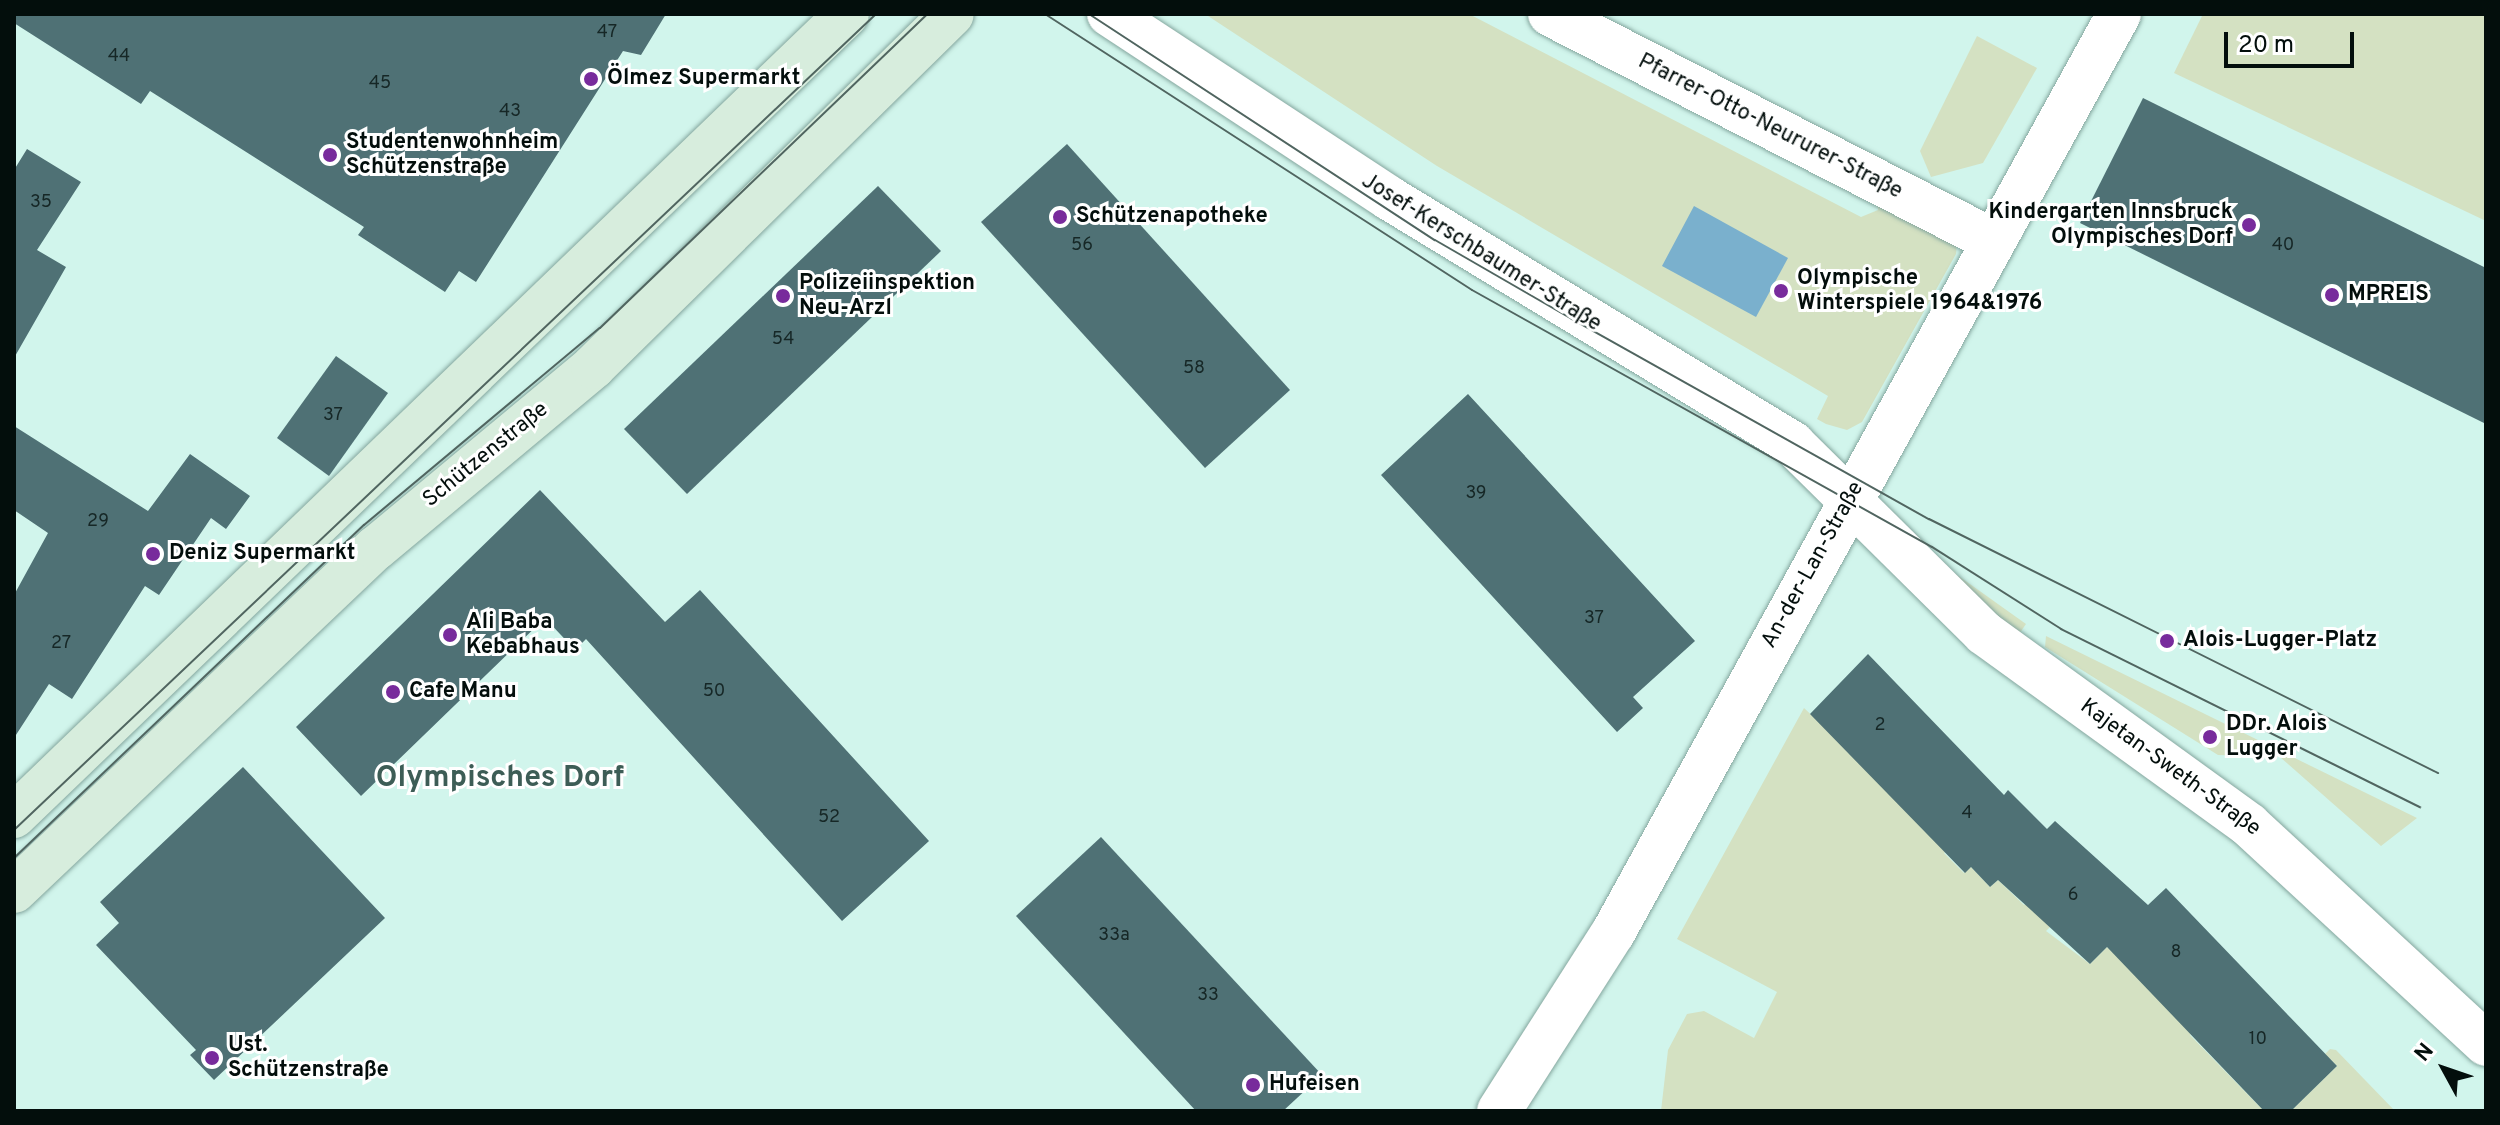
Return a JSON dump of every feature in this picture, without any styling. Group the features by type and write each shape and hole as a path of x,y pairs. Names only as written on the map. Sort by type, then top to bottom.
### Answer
{"street":[{"path":"14,816 847,14"},
{"name":"Schützenstraße","path":"14,891 376,548 593,367 952,14"},
{"name":"Josef-Kerschbaumer-Straße","path":"1109,14 1389,198 1793,444 1850,497"},
{"name":"Pfarrer-Otto-Neururer-Straße","path":"1550,14 1990,239"},
{"name":"An-der-Lan-Straße","path":"1499,1111 1613,933 1990,239 2119,14"},
{"name":"Kajetan-Sweth-Straße","path":"1850,497 1984,633 2249,825 2486,1044"}],"green space":[{"path":"1205,14 1469,14 1861,217 1878,210 1876,195 1957,243 1956,254 1862,422 1847,430 1826,424 1817,419 1828,396 1437,166"},
{"path":"2203,14 2486,14 2486,221 2174,73"},
{"path":"1977,36 2037,68 1983,163 1931,177 1920,151"},
{"path":"1925,552 2026,624 2015,640"},
{"path":"2046,636 2417,818 2381,846 2280,757 2218,755 2045,647"},
{"path":"1804,708 1951,846 1944,853 1964,873 1971,867 1990,887 1998,880 2024,905 2029,901 2053,924 2046,931 2090,964 2107,947 2195,1029 2190,1035 2259,1106 2273,1111 1661,1111 1668,1050 1687,1014 1704,1011 1754,1038 1777,992 1677,939"},
{"path":"2330,1049 2336,1050 2395,1111 2291,1111 2337,1066 2325,1054"}],"water":[{"path":"1694,206 1788,258 1756,317 1662,266"}],"building":[{"path":"14,14 666,14 641,55 623,51 476,282 459,271 445,292 358,235 364,227 150,91 141,104 14,23"},
{"path":"2143,98 2486,268 2486,424 2080,223"},
{"path":"1067,144 1290,390 1205,468 981,222"},
{"path":"27,149 81,182 37,250 66,267 14,358 14,170"},
{"path":"878,186 941,251 687,494 624,429"},
{"path":"336,356 388,393 329,476 277,438"},
{"path":"1468,394 1695,641 1633,697 1643,708 1617,732 1381,475"},
{"path":"14,426 148,511 190,454 250,496 226,529 211,518 159,595 145,586 72,699 49,684 14,738 14,595 48,533 14,510"},
{"path":"540,490 665,622 700,590 929,841 842,921 586,639 575,650 545,618 361,796 296,727"},
{"path":"1868,654 2004,795 2008,790 2047,829 2055,821 2148,905 2166,888 2337,1066 2291,1111 2264,1111 2107,947 2090,964 1998,880 1990,887 1971,867 1965,873 1810,714"},
{"path":"243,767 385,918 214,1080 190,1055 196,1050 96,945 119,923 100,902"},
{"path":"1101,837 1322,1075 1283,1111 1196,1111 1016,916"}],"tram line":[{"path":"14,830 876,14"},
{"path":"14,858 364,525 600,328 928,14"},
{"path":"1045,14 1472,290 1932,547 2061,629 2420,807"},
{"path":"1089,14 1435,240 1572,319 1929,519 2438,773"}],"place":[{"name":"Ölmez Supermarkt","path":"591,79"},
{"name":"Studentenwohnheim Schützenstraße","path":"330,155"},
{"name":"Schützenapotheke","path":"1060,217"},
{"name":"Kindergarten Innsbruck Olympisches Dorf","path":"2249,225"},
{"name":"Olympische Winterspiele 1964&1976","path":"1781,291"},
{"name":"MPREIS","path":"2332,295"},
{"name":"Polizeiinspektion Neu-Arzl","path":"783,296"},
{"name":"Deniz Supermarkt","path":"153,554"},
{"name":"Ali Baba Kebabhaus","path":"450,635"},
{"name":"Alois-Lugger-Platz","path":"2167,641"},
{"name":"Cafe Manu","path":"393,692"},
{"name":"DDr. Alois Lugger","path":"2210,737"},
{"name":"Ust. Schützenstraße","path":"212,1058"},
{"name":"Hufeisen","path":"1253,1085"}],"district":[{"name":"Olympisches Dorf","path":"500,779"}]}
